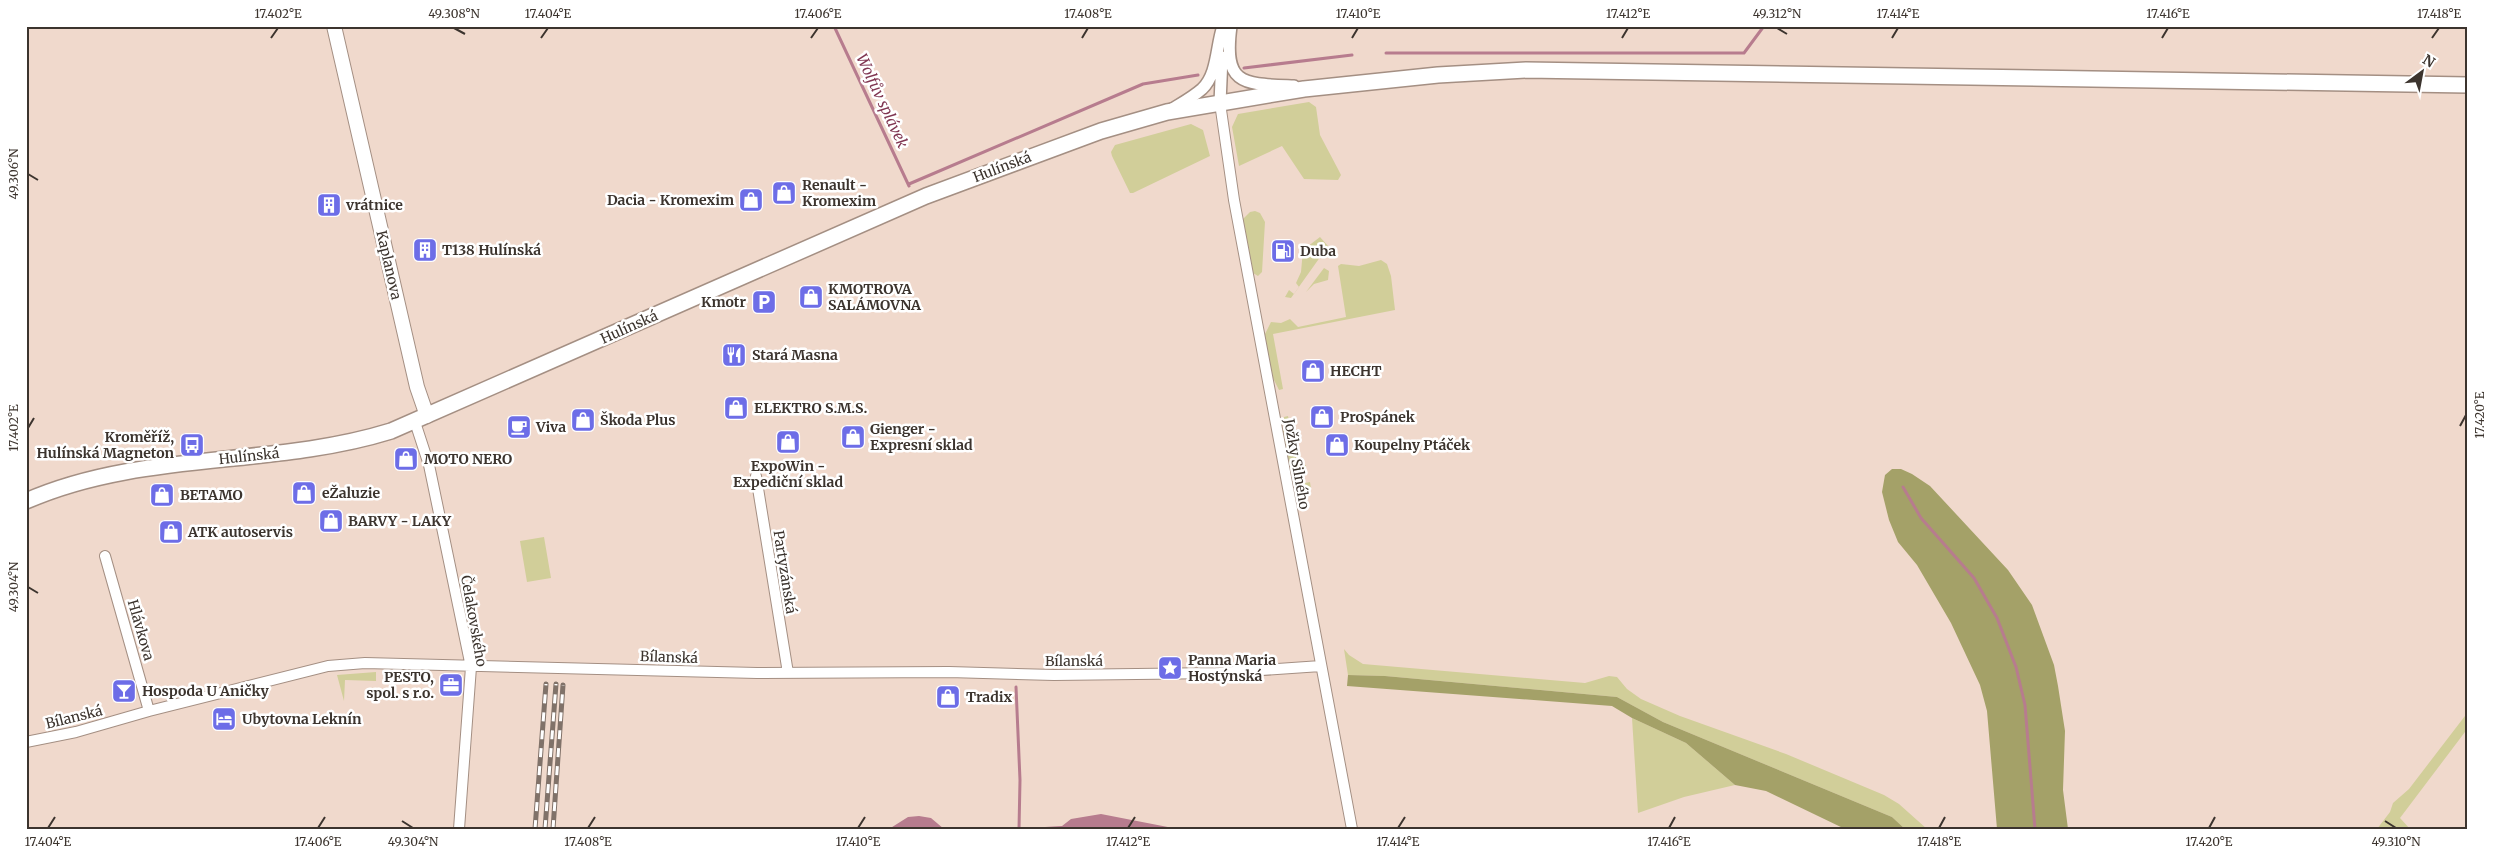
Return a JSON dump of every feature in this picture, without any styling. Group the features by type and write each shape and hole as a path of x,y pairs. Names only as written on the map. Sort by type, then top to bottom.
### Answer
{"main road":[{"name":"Kaplanova","path":"334,26 417,388 421,419"},
{"name":"Hulínská","path":"26,501 90,478 176,464 301,451 365,439 421,419 926,196 1058,146 1167,112 1321,87 1438,75 1559,70 2468,84"}],"street":[{"path":"1167,112 1195,95 1206,84 1214,68 1222,26"},
{"path":"1229,26 1229,62 1233,71 1242,79 1262,85 1321,87"},
{"path":"1220,103 1221,63 1229,26"},
{"name":"Jožky Silného","path":"1220,103 1234,200 1352,829"},
{"name":"Čelakovského","path":"421,419 471,666 459,829"},
{"name":"Partyzánská","path":"756,476 788,673"},
{"name":"Hlávkova","path":"105,556 149,711"},
{"name":"Bílanská","path":"26,742 76,732 149,711 328,666 365,663 788,673 949,672 1136,675 1321,666"}],"shaded area":[{"path":"1309,102 1316,107 1320,135 1341,175 1338,180 1304,179 1282,146 1239,166 1232,127 1238,114"},
{"path":"1191,124 1203,130 1210,156 1130,193 1112,156 1111,152 1115,145"},
{"path":"1250,212 1260,213 1265,222 1262,272 1258,276 1253,273 1242,220"},
{"path":"1320,237 1328,246 1299,287 1296,283 1301,272 1303,250"},
{"path":"1381,260 1387,264 1391,276 1395,310 1273,334 1283,389 1279,390 1273,378 1264,336 1271,322 1281,323 1290,319 1298,327 1346,317 1338,266 1341,264 1359,266"},
{"path":"1324,268 1329,271 1328,280 1314,284 1306,292"},
{"path":"1289,290 1294,294 1291,298 1285,297"},
{"path":"1288,416 1298,466 1306,465 1305,473 1298,474 1290,469 1283,431 1284,417"},
{"path":"1892,469 1901,469 1930,486 2008,570 2032,605 2054,665 2058,686 2065,731 2063,790 2068,829 1997,829 1987,711 1980,685 1951,623 1917,565 1898,542 1889,520 1882,492 1885,475"},
{"path":"1310,482 1311,489 1295,492 1300,484"},
{"path":"544,537 551,578 527,582 520,541"},
{"path":"1344,649 1349,655 1363,664 1585,683 1609,676 1617,677 1627,689 1641,699 1680,716 1786,754 1884,795 1899,804 1927,829 1905,829 1892,817 1663,722 1617,697 1385,676 1348,675"},
{"path":"376,672 376,681 345,680 344,701 337,675"},
{"path":"1348,675 1385,676 1617,697 1663,722 1892,817 1905,829 1845,829 1766,791 1735,785 1686,743 1632,718 1612,706 1347,686"},
{"path":"2468,712 2468,728 2400,818 2410,829 2377,829 2390,812 2393,803 2409,789"},
{"path":"1632,718 1686,743 1735,785 1684,797 1638,813"},
{"path":"1101,814 1178,829 1044,829 1045,827 1062,826 1071,819"},
{"path":"908,817 931,818 944,829 889,829"}],"waterway":[{"name":"Wolfův splávek","path":"834,26 909,186"},
{"path":"1386,53 1744,53 1764,26"},
{"path":"1244,68 1352,55"},
{"path":"909,184 1143,84 1198,75"},
{"path":"1903,487 1921,518 1974,578 1997,618 2016,667 2025,705 2035,829"},
{"name":"Wolfův splávek","path":"1016,687 1020,780 1019,829"}],"railway":[{"path":"535,829 546,684"},
{"path":"545,829 556,684"},
{"path":"553,829 563,685"}],"place":[{"name":"Renault - Kromexim","path":"784,193"},
{"name":"Dacia - Kromexim","path":"751,200"},
{"name":"vrátnice","path":"329,205"},
{"name":"T138 Hulínská","path":"425,250"},
{"name":"Duba","path":"1283,251"},
{"name":"KMOTROVA SALÁMOVNA","path":"811,297"},
{"name":"Kmotr","path":"764,302"},
{"name":"Stará Masna","path":"734,355"},
{"name":"HECHT","path":"1313,371"},
{"name":"ELEKTRO S.M.S.","path":"736,408"},
{"name":"ProSpánek","path":"1322,417"},
{"name":"Škoda Plus","path":"583,420"},
{"name":"Viva","path":"519,427"},
{"name":"Gienger - Expresní sklad","path":"853,437"},
{"name":"ExpoWin - Expediční sklad","path":"788,442"},
{"name":"Kroměříž, Hulínská Magneton","path":"192,445"},
{"name":"Koupelny Ptáček","path":"1337,445"},
{"name":"MOTO NERO","path":"406,459"},
{"name":"eŽaluzie","path":"304,493"},
{"name":"BETAMO","path":"162,495"},
{"name":"BARVY - LAKY","path":"331,521"},
{"name":"ATK autoservis","path":"171,532"},
{"name":"Panna Maria Hostýnská","path":"1170,668"},
{"name":"PESTO, spol. s r.o.","path":"451,685"},
{"name":"Hospoda U Aničky","path":"124,691"},
{"name":"Tradix","path":"948,697"},
{"name":"Ubytovna Leknín","path":"224,719"}]}
